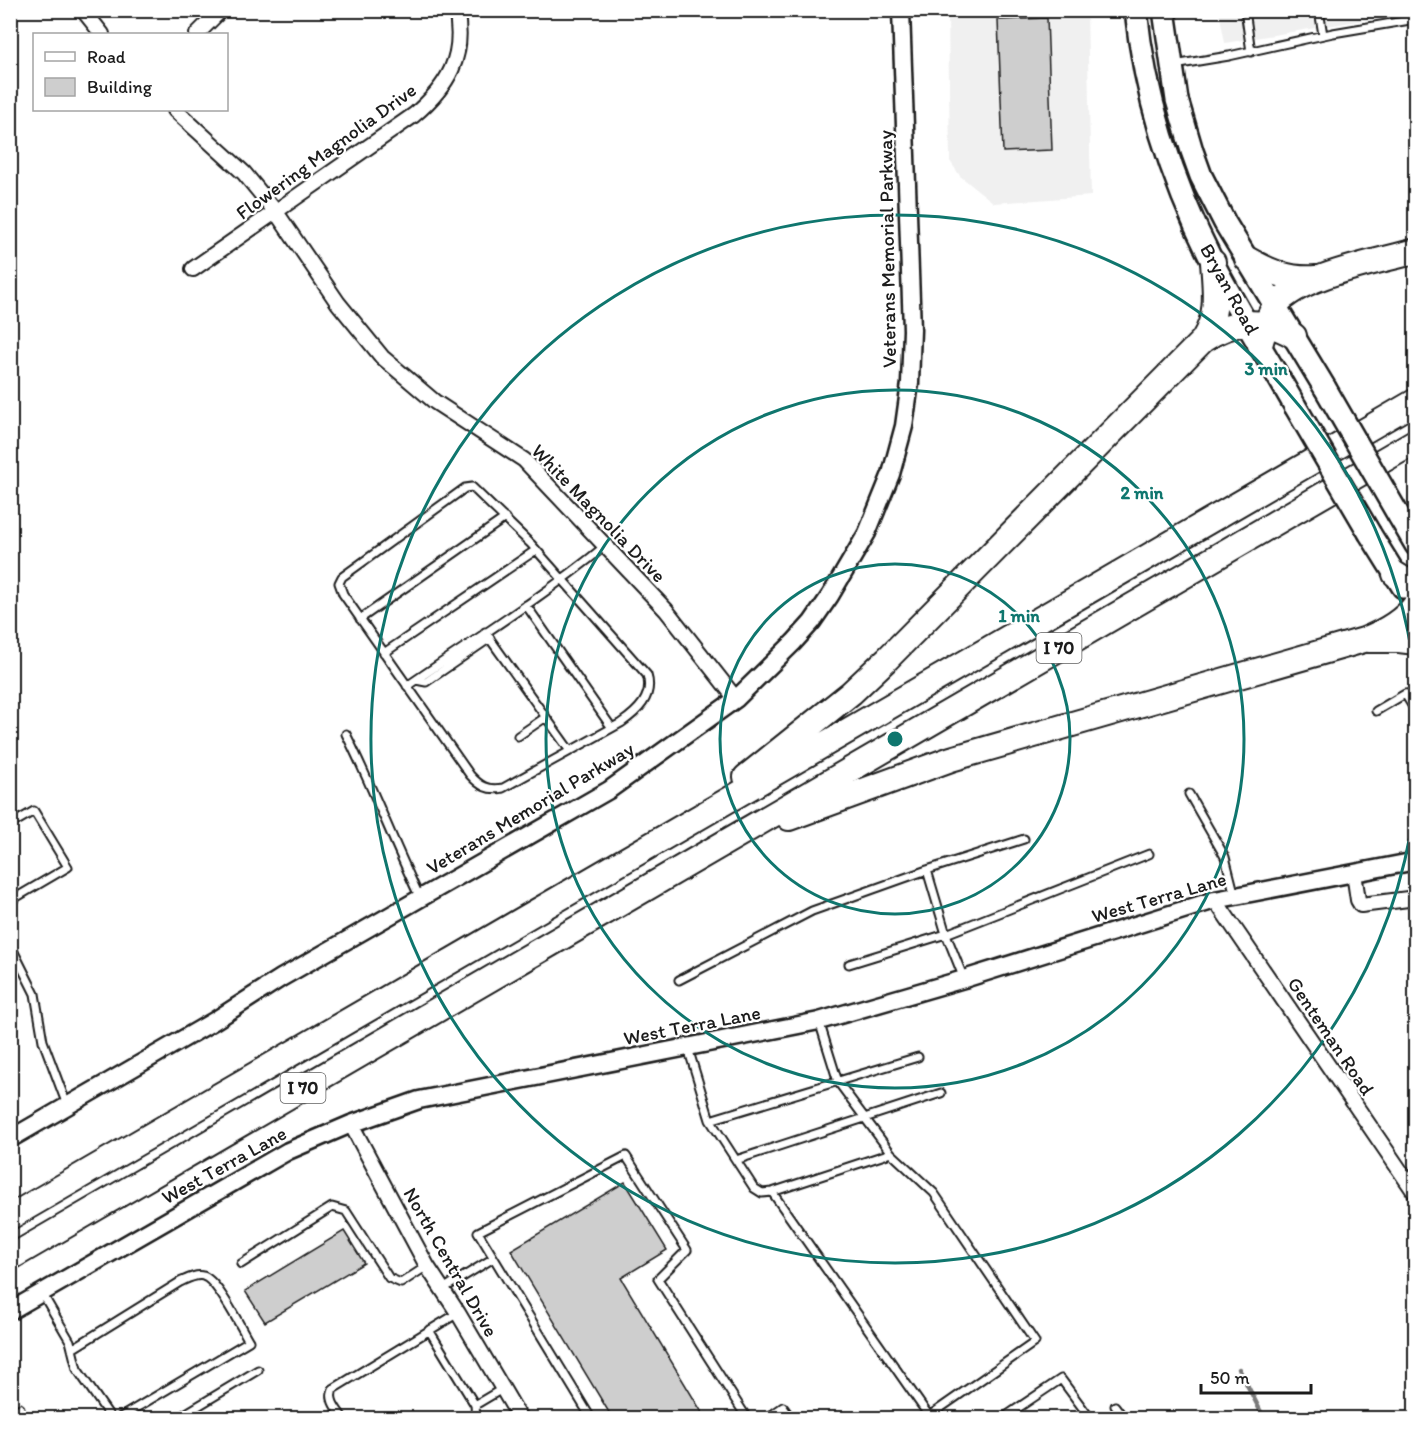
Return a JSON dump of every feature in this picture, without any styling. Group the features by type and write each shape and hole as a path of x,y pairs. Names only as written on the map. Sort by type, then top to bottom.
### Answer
{"highway":[{"path":"1262,324 1301,286 1321,277 1416,251"},
{"path":"1246,259 1271,273 1287,277 1303,279 1321,277"},
{"path":"1203,340 1211,327 1215,310 1213,262"},
{"path":"699,817 775,752 851,693 887,659 1203,340 1229,326 1262,324 1279,327 1294,336"},
{"name":"I 70","path":"10,1217 1416,401"},
{"name":"I 70","path":"10,1258 1416,441"},
{"path":"702,855 795,816 951,759 1377,635 1398,623 1415,601 1395,574"},
{"path":"1364,640 1399,639 1416,642"}],"main road":[{"name":"Bryan Road","path":"1136,10 1155,116 1181,192 1213,262 1262,324"},
{"name":"Bryan Road","path":"1164,10 1171,65 1182,117 1201,176 1246,259 1262,324 1295,406 1395,574"},
{"path":"1294,336 1416,545"}],"street":[{"path":"83,10 101,33"},
{"path":"198,33 221,10"},
{"name":"Flowering Magnolia Drive","path":"193,269 431,101 446,83 454,62 459,40 456,10"},
{"name":"Veterans Memorial Parkway","path":"10,1139 214,1021 281,978 609,790 736,699 812,622 837,586 867,533 881,502 902,434 910,382 912,330 901,10"},
{"name":"White Magnolia Drive","path":"176,111 244,173 276,212 338,303 382,357 435,402 524,460 666,610 736,699"},
{"name":"West Terra Lane","path":"10,1311 288,1151 351,1124 419,1100 819,1021 964,979 1215,900 1416,861"},
{"path":"1354,873 1358,900 1361,905 1416,898"},
{"name":"Genteman Road","path":"1215,900 1416,1194"},
{"name":"North Central Drive","path":"351,1124 427,1266 458,1313 520,1419"}],"lane":[{"path":"1245,10 1251,52"},
{"path":"1319,10 1323,35"},
{"path":"1171,65 1251,52 1323,35 1416,19"},
{"path":"472,487 505,518 536,549 647,675 650,683 647,698 630,717 503,788 494,790 478,785 470,775 360,619 343,594 339,583 342,577 465,488 472,487"},
{"path":"360,619 505,518"},
{"path":"407,686 488,635 605,546"},
{"path":"384,653 536,549"},
{"path":"526,605 612,728"},
{"path":"488,635 570,751"},
{"path":"1377,711 1405,694 1416,693"},
{"path":"1405,694 1416,712"},
{"path":"518,736 546,717"},
{"path":"346,734 374,789 392,838 421,898"},
{"path":"1189,794 1225,857 1235,896"},
{"path":"10,809 14,823 34,811 68,867 10,901"},
{"path":"679,980 812,911 927,870 1024,839"},
{"path":"849,964 946,934 1149,855"},
{"path":"927,870 946,934 964,979"},
{"path":"10,944 35,994 43,1041 67,1105"},
{"path":"772,1192 929,1418 1035,1342 934,1193 891,1153 838,1082 819,1021"},
{"path":"687,1047 710,1120 754,1188 762,1193 772,1192 891,1153"},
{"path":"710,1120 918,1057"},
{"path":"736,1160 941,1093"},
{"path":"591,1419 492,1259 478,1232 626,1156 687,1250 658,1280 747,1419"},
{"path":"241,1263 332,1207 346,1211 389,1278 401,1283 427,1266"},
{"path":"443,1289 492,1259"},
{"path":"72,1349 180,1282 194,1276 204,1276 213,1282 249,1341 118,1419"},
{"path":"42,1293 70,1341 77,1369 111,1419"},
{"path":"343,1419 332,1401 330,1394 333,1389 458,1313"},
{"path":"429,1330 475,1406 476,1419"},
{"path":"178,1419 258,1370"},
{"path":"1003,1419 1061,1379 1090,1419"},
{"path":"475,1406 502,1389"},
{"path":"1115,1406 1124,1419"},
{"path":"767,1419 783,1407 791,1419"},
{"path":"10,1414 20,1408"}],"shaded area":[{"path":"1380,10 1381,17 1225,43 1219,11"},
{"path":"948,11 1087,11 1091,196 994,203 960,176 950,161"}],"building":[{"path":"1047,18 1052,150 1003,152 998,20"},
{"path":"625,1182 667,1250 621,1278 706,1419 613,1419 511,1250"},
{"path":"344,1231 364,1263 265,1322 245,1291"}],"waterway":[{"path":"1239,1369 1264,1418"}]}
